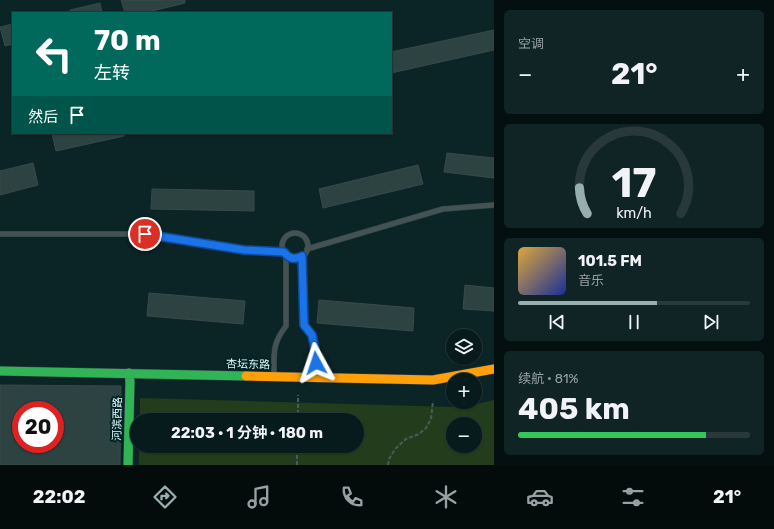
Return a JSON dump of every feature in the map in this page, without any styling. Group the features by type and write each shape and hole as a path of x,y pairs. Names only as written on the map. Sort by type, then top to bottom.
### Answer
{"street":[{"name":"杏坛东路","path":"0,378 274,376 432,380 494,369"},
{"name":"杏坛东路","path":"0,371 376,388"},
{"name":"河滨西路","path":"128,465 129,377"}],"lane":[{"path":"307,249 443,209 494,205"},
{"path":"0,234 145,234 244,250 285,254 294,259 306,253 308,245 301,235 294,234 286,237 282,244 285,254 286,326 279,335 274,350 274,376"},
{"path":"302,256 304,325 312,335 315,349 316,377"}],"path":[{"path":"298,395 298,413"},
{"path":"388,465 389,459 395,449 406,439 418,434 426,428 431,419 433,401"},
{"path":"297,453 297,465"}],"green space":[{"path":"140,398 446,407 446,409 482,409 482,403 494,400 494,465 139,465 139,453 364,453 364,413 140,413"}],"building":[{"path":"121,0 185,0 185,3 148,12 125,12"},
{"path":"100,3 102,12 70,12 70,10"},
{"path":"12,24 12,44 5,46 0,27"},
{"path":"494,30 494,50 392,73 392,52"},
{"path":"52,134 124,134 124,136 56,151"},
{"path":"447,153 494,158 494,178 444,172"},
{"path":"33,163 38,185 0,195 0,171"},
{"path":"418,165 423,184 323,208 319,189"},
{"path":"152,189 254,191 254,211 151,209"},
{"path":"465,285 494,288 494,311 463,309"},
{"path":"149,293 245,301 243,324 147,316"},
{"path":"319,300 414,308 413,331 317,323"},
{"path":"0,385 121,386 120,465 0,465"}],"traffic: fast":[{"path":"0,371 246,376"},
{"path":"128,465 129,373"}],"traffic: slow":[{"path":"246,376 433,380 494,369"}],"route":[{"path":"145,234 244,250 284,252 286,256 294,259 302,256 304,325 312,335 316,363"}]}
